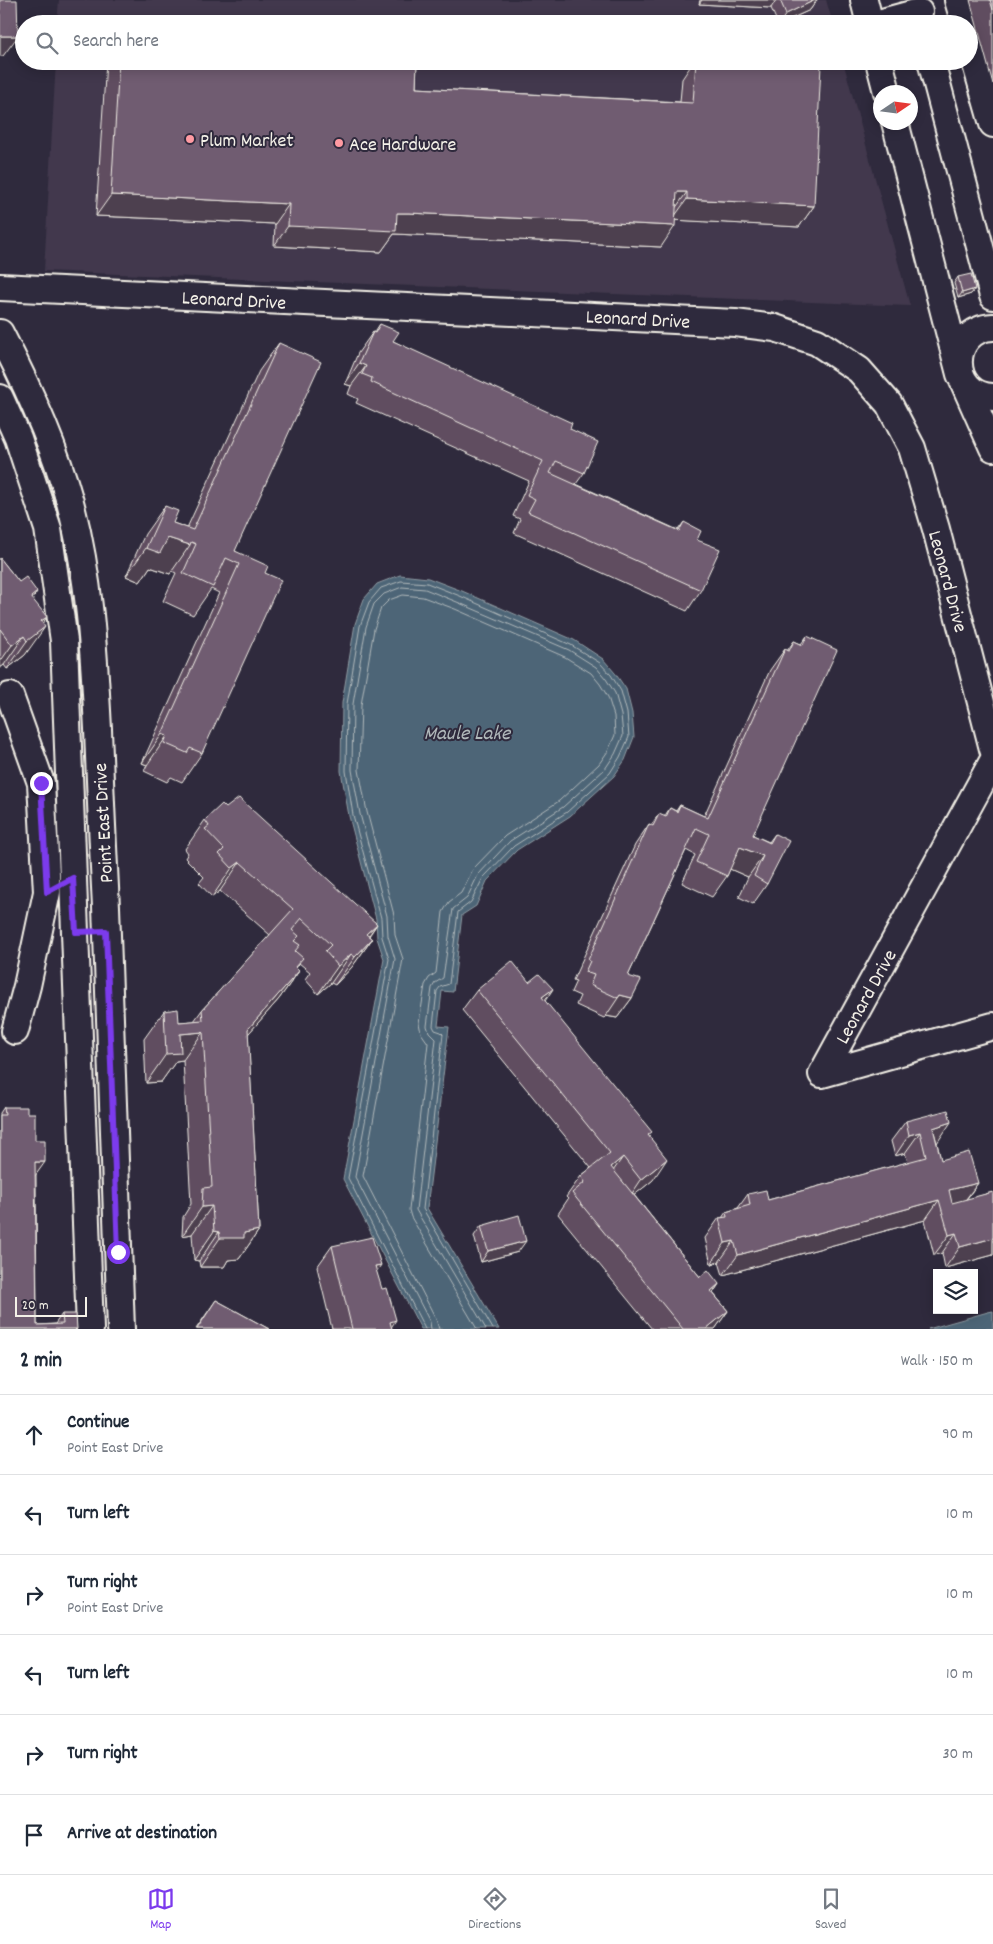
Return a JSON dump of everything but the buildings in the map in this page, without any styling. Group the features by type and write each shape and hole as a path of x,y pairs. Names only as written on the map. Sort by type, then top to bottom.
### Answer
{"street":[{"path":"864,0 868,15"},
{"path":"958,0 962,15"},
{"path":"881,70 885,85"},
{"path":"933,70 993,296"},
{"path":"978,70 993,124"},
{"path":"897,130 960,374 993,448"},
{"name":"Leonard Drive","path":"0,288 735,322 776,328 817,342 859,370 889,404 912,448 936,529 993,749"},
{"path":"993,327 980,330 971,335 959,353 958,364 960,374 966,385 976,393 993,397"},
{"name":"Point East Drive","path":"0,334 22,376 70,501 88,592 95,657 121,1329"},
{"name":"Point East Drive","path":"0,398 32,476 48,529 64,641 90,1329"},
{"path":"32,476 58,466"},
{"path":"10,696 41,783 47,892 27,986 15,1031"},
{"path":"68,720 97,719"},
{"name":"Leonard Drive","path":"993,762 822,1074 993,1026"},
{"path":"47,892 73,878"},
{"path":"76,932 106,931"},
{"path":"84,1162 114,1160"}],"shaded area":[{"path":"59,0 826,0 830,15 58,15"},
{"path":"55,70 845,70 910,306 44,271"}],"water":[{"name":"Maule Lake","path":"400,575 428,578 574,640 603,659 615,673 626,689 632,713 634,737 625,760 614,776 570,816 517,850 487,881 476,906 462,915 453,992 442,991 438,1026 449,1027 427,1208 499,1329 421,1329 343,1179 384,959 377,938 376,919 349,816 341,771 342,703 355,624 364,599 377,584"},
{"path":"993,1311 993,1329 928,1329 988,1312"}],"place":[{"name":"Plum Market","path":"190,139"},
{"name":"Ace Hardware","path":"339,143"}],"route":[{"path":"41,783 47,892 73,878 76,932 106,931 118,1252"}]}
